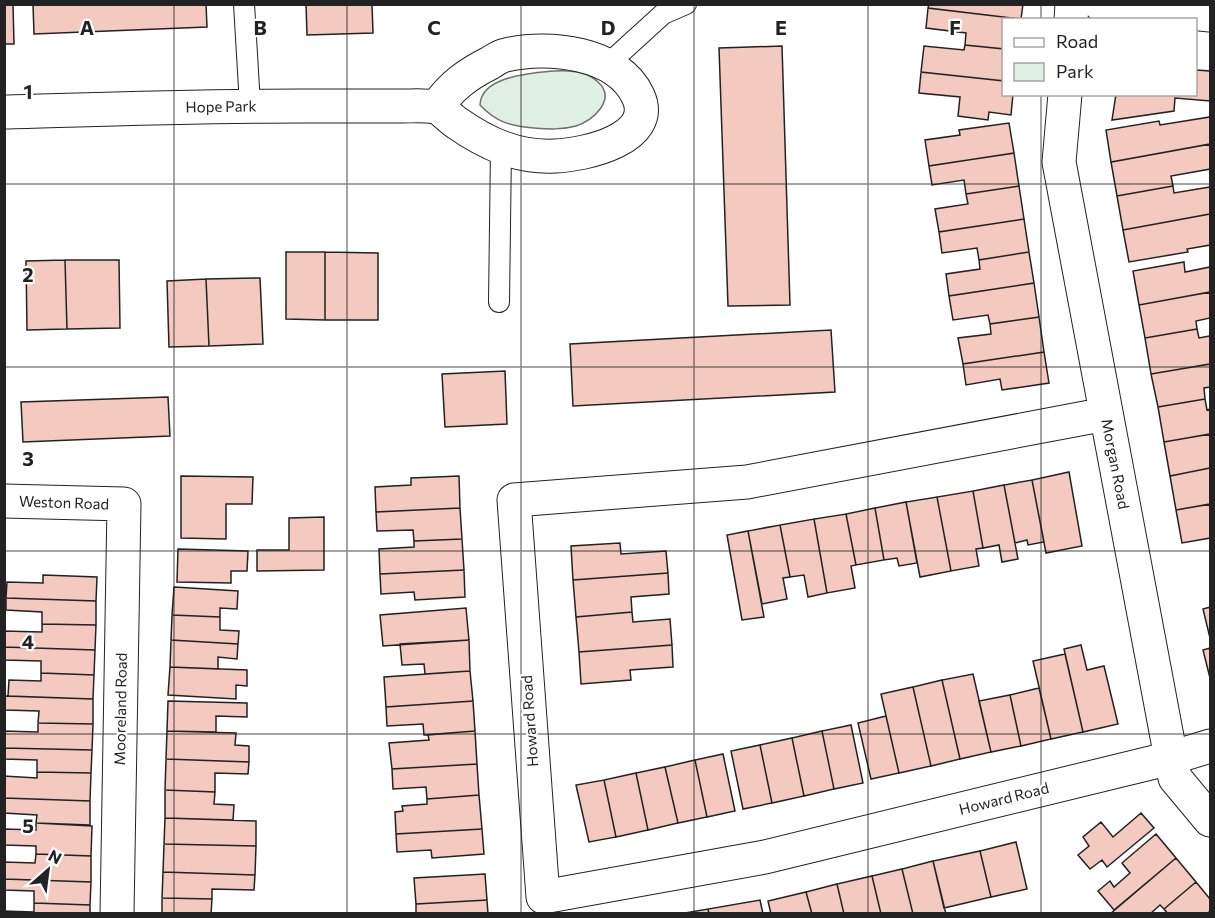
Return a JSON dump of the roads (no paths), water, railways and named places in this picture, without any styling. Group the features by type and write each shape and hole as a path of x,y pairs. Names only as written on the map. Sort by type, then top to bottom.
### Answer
{"street":[{"path":"1100,4 1210,15"},
{"path":"559,52 583,55 607,65 620,74 635,90 642,104 638,122 630,133 607,147 555,156 524,155 501,148 472,134 437,106 447,92 469,73 504,55 559,52"},
{"name":"Morgan Road","path":"1065,96 1059,162 1175,778 1210,820"},
{"name":"Hope Park","path":"4,112 250,105 437,106"},
{"name":"Howard Road","path":"1106,414 747,483 514,500 543,897 765,857 1171,758"},
{"name":"Weston Road","path":"4,501 124,504"},
{"name":"Mooreland Road","path":"117,914 124,504"},
{"path":"1171,758 1210,746"}],"lane":[{"path":"244,4 250,105"},
{"path":"607,65 663,14 686,4"},
{"path":"499,302 501,148"}]}
